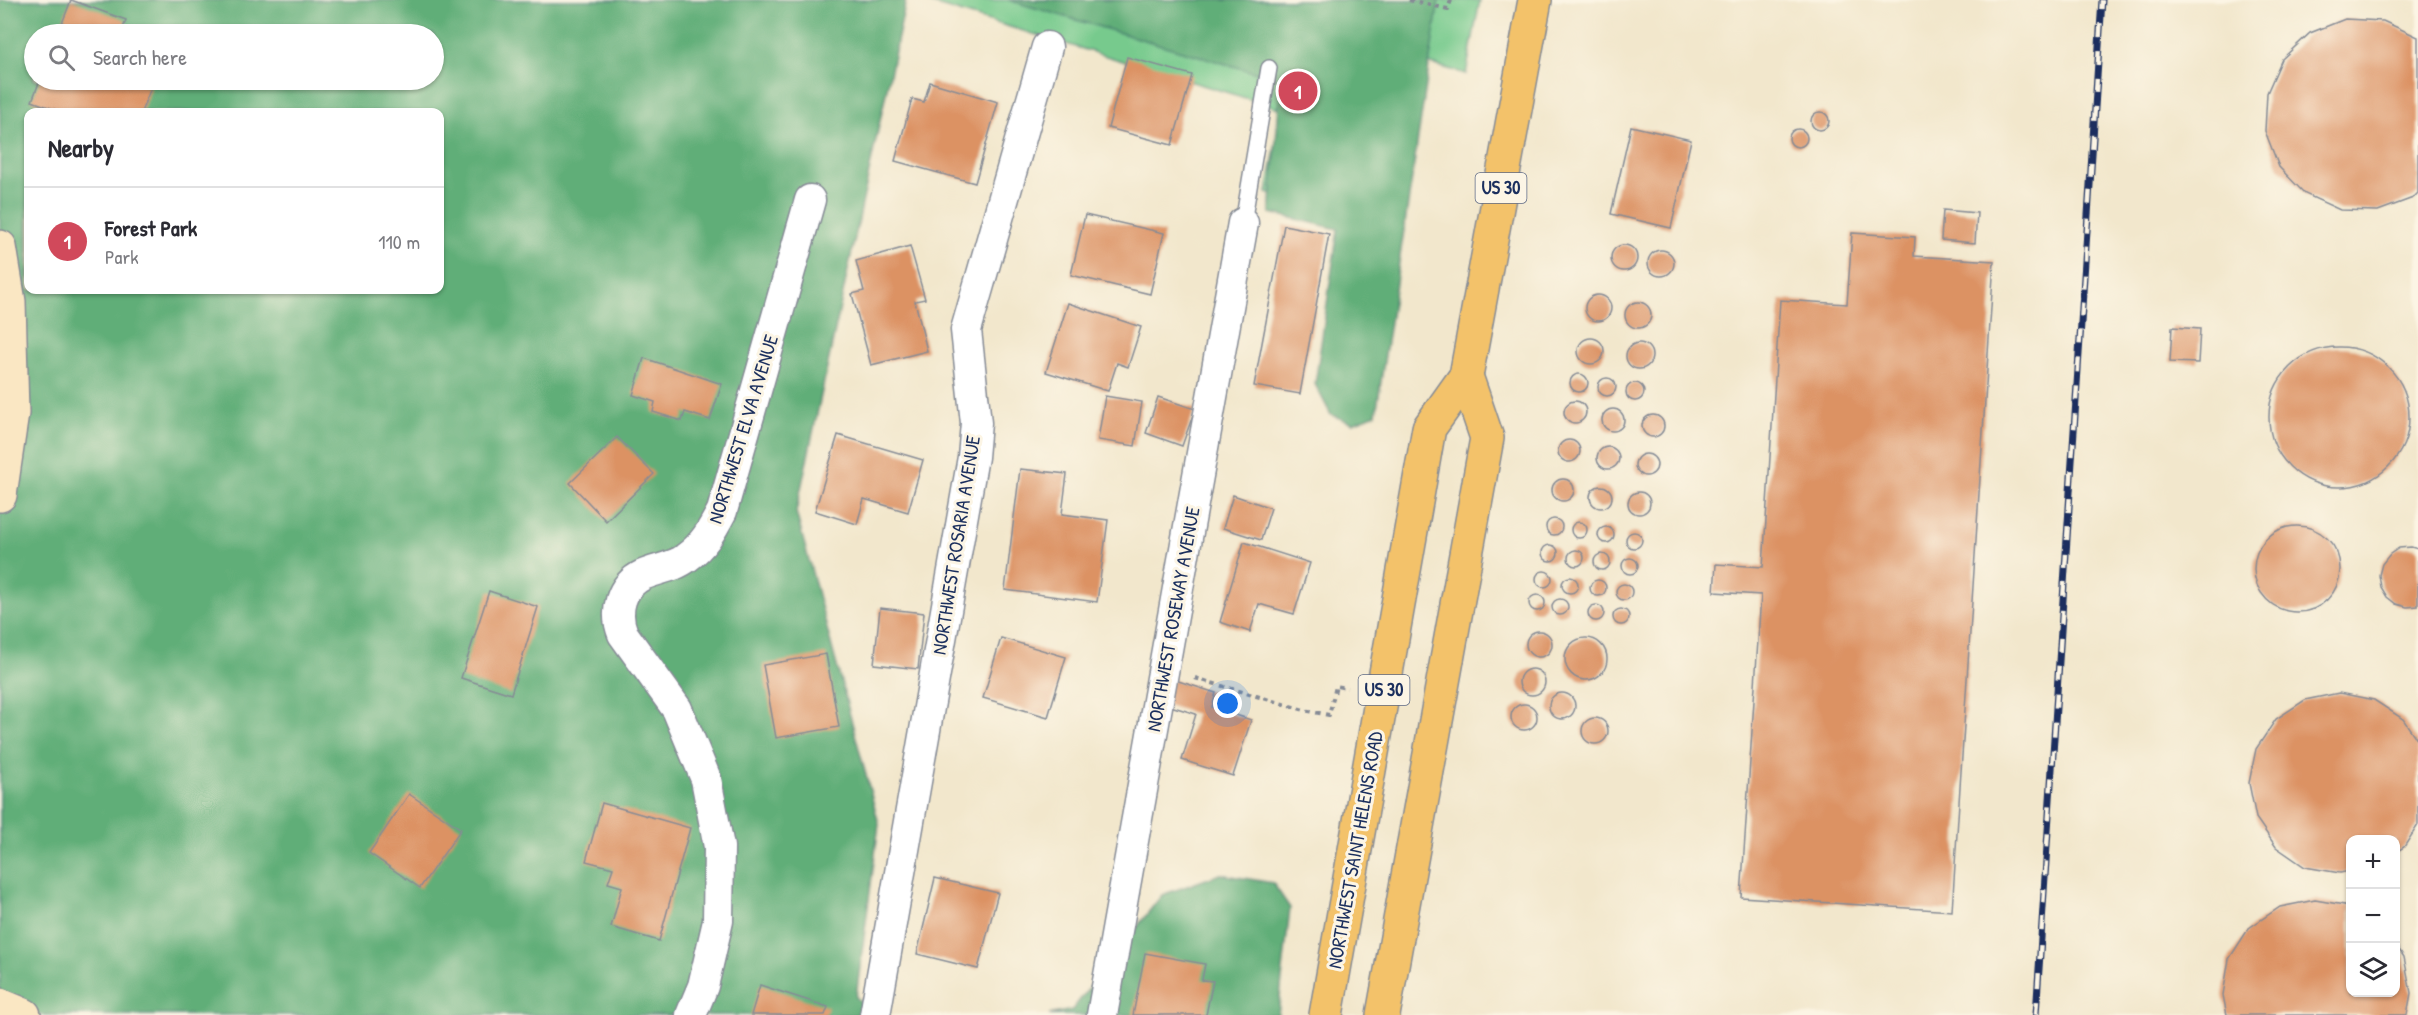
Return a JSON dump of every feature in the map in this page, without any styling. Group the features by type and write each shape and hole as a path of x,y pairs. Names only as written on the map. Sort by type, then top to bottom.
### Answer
{"highway":[{"name":"NORTHWEST SAINT HELENS ROAD","path":"1326,1015 1429,428 1466,376 1535,0"},
{"name":"NORTHWEST SAINT HELENS ROAD","path":"1383,1015 1486,438 1466,376"}],"main road":[{"path":"0,247 9,302 12,413 0,495"},
{"path":"0,1005 24,1015"}],"street":[{"name":"NORTHWEST ROSARIA AVENUE","path":"875,1015 973,457 976,423 966,330 1047,46"},
{"name":"NORTHWEST ELVA AVENUE","path":"692,1015 703,986 718,921 719,847 706,778 677,709 623,634 619,624 620,600 631,584 641,576 684,560 709,538 722,511 810,200"},
{"name":"NORTHWEST ROSEWAY AVENUE","path":"1102,1015 1243,222"}],"lane":[{"path":"1243,222 1269,68"}],"path":[{"path":"1410,0 1449,9 1450,0"},
{"path":"1164,669 1304,710 1329,715 1335,686 1383,696"}],"green space":[{"path":"0,0 906,0 796,512 879,824 856,997 875,1015 0,1015"},
{"path":"920,0 1480,0 1466,74 1383,50 1334,214 1267,193 1282,109"},
{"path":"1008,0 1439,0 1376,414 1353,423 1331,415 1315,384 1338,229 1270,213 1281,80"},
{"path":"1220,874 1273,883 1290,908 1278,1015 1049,1015 1072,1010 1162,895"}],"building":[{"path":"71,0 126,20 125,24 62,24"},
{"path":"2345,19 2383,21 2418,37 2418,193 2413,198 2378,211 2340,210 2305,194 2279,167 2265,131 2267,93 2282,59 2310,33"},
{"path":"1127,57 1192,75 1172,145 1108,128"},
{"path":"930,82 998,102 975,183 895,161 912,99 924,102"},
{"path":"36,90 150,90 143,108 51,108 32,101"},
{"path":"1820,112 1826,115 1829,121 1826,127 1820,130 1814,127 1811,121 1814,115"},
{"path":"1631,126 1691,140 1671,228 1611,214"},
{"path":"1798,129 1804,132 1807,138 1804,144 1798,147 1792,144 1789,138 1792,132"},
{"path":"1943,210 1977,213 1975,243 1941,240"},
{"path":"1085,215 1164,233 1150,294 1071,275"},
{"path":"1284,225 1329,234 1300,394 1254,386"},
{"path":"1852,233 1915,237 1914,256 1994,261 1952,911 1741,897 1761,595 1714,592 1716,564 1763,567 1780,300 1847,304"},
{"path":"1624,245 1633,249 1637,258 1633,267 1624,271 1615,267 1611,258 1615,249"},
{"path":"910,246 925,299 915,301 927,351 871,365 852,294 864,291 856,261"},
{"path":"1661,250 1670,254 1674,263 1670,272 1661,276 1652,272 1648,263 1652,254"},
{"path":"1598,295 1607,299 1611,308 1607,317 1598,321 1589,317 1585,308 1589,299"},
{"path":"1638,302 1647,306 1651,315 1647,324 1638,328 1629,324 1625,315 1629,306"},
{"path":"1068,303 1141,327 1128,367 1117,363 1108,391 1046,372"},
{"path":"2172,327 2200,329 2198,363 2170,362"},
{"path":"1591,338 1600,342 1604,351 1600,360 1591,364 1582,360 1578,351 1582,342"},
{"path":"1639,343 1648,347 1652,356 1648,365 1639,369 1630,365 1626,356 1630,347"},
{"path":"2339,347 2366,352 2388,368 2404,390 2409,417 2404,444 2388,466 2366,482 2339,487 2312,482 2290,466 2274,444 2269,417 2274,390 2290,368 2312,352"},
{"path":"644,358 722,384 710,420 685,412 682,421 653,412 655,402 633,395"},
{"path":"1575,374 1583,374 1588,379 1586,390 1575,392 1570,387 1570,379"},
{"path":"1603,378 1611,378 1616,383 1614,394 1603,396 1598,391 1598,383"},
{"path":"1631,383 1639,383 1644,388 1642,399 1631,401 1626,396 1626,388"},
{"path":"1105,396 1142,402 1135,446 1098,440"},
{"path":"1158,397 1195,409 1182,446 1146,433"},
{"path":"1575,401 1583,404 1586,412 1583,420 1575,423 1567,420 1564,412 1567,404"},
{"path":"1613,409 1621,412 1624,420 1621,428 1613,431 1605,428 1602,420 1605,412"},
{"path":"1653,415 1661,418 1664,426 1661,434 1653,437 1645,434 1642,426 1645,418"},
{"path":"838,435 923,460 908,512 864,499 857,524 815,511"},
{"path":"617,437 654,474 606,521 570,483"},
{"path":"1569,440 1577,443 1580,451 1577,459 1569,462 1561,459 1558,451 1561,443"},
{"path":"1608,447 1616,450 1619,458 1616,466 1608,469 1600,466 1597,458 1600,450"},
{"path":"1646,454 1654,457 1657,465 1654,473 1646,476 1638,473 1635,465 1638,457"},
{"path":"1020,469 1067,474 1062,514 1108,520 1097,602 1005,590"},
{"path":"1563,479 1571,482 1574,490 1571,498 1563,501 1555,498 1552,490 1555,482"},
{"path":"1601,486 1609,489 1612,497 1609,505 1601,508 1593,505 1590,497 1593,489"},
{"path":"1639,492 1647,495 1650,503 1647,511 1639,514 1631,511 1628,503 1631,495"},
{"path":"1233,495 1271,508 1261,540 1223,528"},
{"path":"1554,519 1560,521 1562,527 1560,533 1554,535 1548,533 1546,527 1548,521"},
{"path":"1579,522 1585,524 1587,530 1585,536 1579,538 1573,536 1571,530 1573,524"},
{"path":"2297,526 2314,529 2328,538 2337,552 2340,569 2337,586 2328,600 2314,609 2297,612 2280,609 2266,600 2257,586 2254,569 2257,552 2266,538 2280,529"},
{"path":"1606,527 1612,529 1614,535 1612,541 1606,543 1600,541 1598,535 1600,529"},
{"path":"1634,532 1640,534 1642,540 1640,546 1634,548 1628,546 1626,540 1628,534"},
{"path":"1244,542 1310,563 1294,614 1259,604 1250,632 1220,622"},
{"path":"1550,545 1556,547 1558,553 1556,559 1550,561 1544,559 1542,553 1544,547"},
{"path":"2399,548 2418,549 2418,606 2407,607 2396,604 2387,597 2381,587 2379,575 2382,564 2390,554"},
{"path":"1576,550 1582,552 1584,558 1582,564 1576,566 1570,564 1568,558 1570,552"},
{"path":"1602,554 1608,556 1610,562 1608,568 1602,570 1596,568 1594,562 1596,556"},
{"path":"1630,558 1636,560 1638,566 1636,572 1630,574 1624,572 1622,566 1624,560"},
{"path":"1544,571 1550,573 1552,579 1550,585 1544,587 1538,585 1536,579 1538,573"},
{"path":"1570,577 1576,579 1578,585 1576,591 1570,593 1564,591 1562,585 1564,579"},
{"path":"1598,580 1604,582 1606,588 1604,594 1598,596 1592,594 1590,588 1592,582"},
{"path":"1624,584 1630,586 1632,592 1630,598 1624,600 1618,598 1616,592 1618,586"},
{"path":"489,591 538,607 511,694 461,678"},
{"path":"1537,595 1543,597 1545,603 1543,609 1537,611 1531,609 1529,603 1531,597"},
{"path":"1560,599 1566,601 1568,607 1566,613 1560,615 1554,613 1552,607 1554,601"},
{"path":"1596,605 1602,607 1604,613 1602,619 1596,621 1590,619 1588,613 1590,607"},
{"path":"880,608 924,613 918,669 874,664"},
{"path":"1621,609 1627,611 1629,617 1627,623 1621,625 1615,623 1613,617 1615,611"},
{"path":"1539,631 1548,635 1552,644 1548,653 1539,657 1530,653 1526,644 1530,635"},
{"path":"1001,638 1066,657 1048,717 983,698"},
{"path":"1586,638 1594,639 1601,644 1606,651 1606,667 1601,674 1594,679 1586,680 1578,679 1571,674 1566,667 1565,659 1566,651 1571,644 1578,639"},
{"path":"826,654 839,727 776,738 763,665"},
{"path":"1532,669 1541,673 1545,682 1541,691 1532,695 1523,691 1519,682 1523,673"},
{"path":"1172,679 1216,693 1212,707 1251,720 1233,776 1182,760 1196,714 1164,704"},
{"path":"1562,693 1571,697 1575,706 1571,715 1562,719 1553,715 1549,706 1553,697"},
{"path":"2339,693 2374,700 2403,719 2418,741 2418,825 2404,847 2400,850 2400,835 2346,835 2346,872 2340,873 2305,867 2276,847 2256,818 2249,783 2256,749 2276,719 2305,700"},
{"path":"1524,704 1534,707 1537,717 1534,727 1524,730 1514,727 1511,717 1514,707"},
{"path":"1595,718 1604,722 1608,731 1604,740 1595,744 1586,740 1582,731 1586,722"},
{"path":"409,794 461,829 420,888 369,853"},
{"path":"602,803 690,828 659,941 611,927 622,887 608,883 613,868 586,861"},
{"path":"935,878 998,893 978,969 917,954"},
{"path":"2315,900 2346,905 2346,997 2400,997 2400,951 2404,957 2411,993 2407,1015 2227,1015 2223,995 2229,959 2249,928 2280,907"},
{"path":"1145,953 1205,964 1202,980 1213,981 1206,1015 1133,1015"},
{"path":"760,985 828,1007 825,1015 751,1015"}],"railway":[{"path":"2036,1015 2102,0"}],"place":[{"name":"Forest Park","path":"1298,91"}]}
